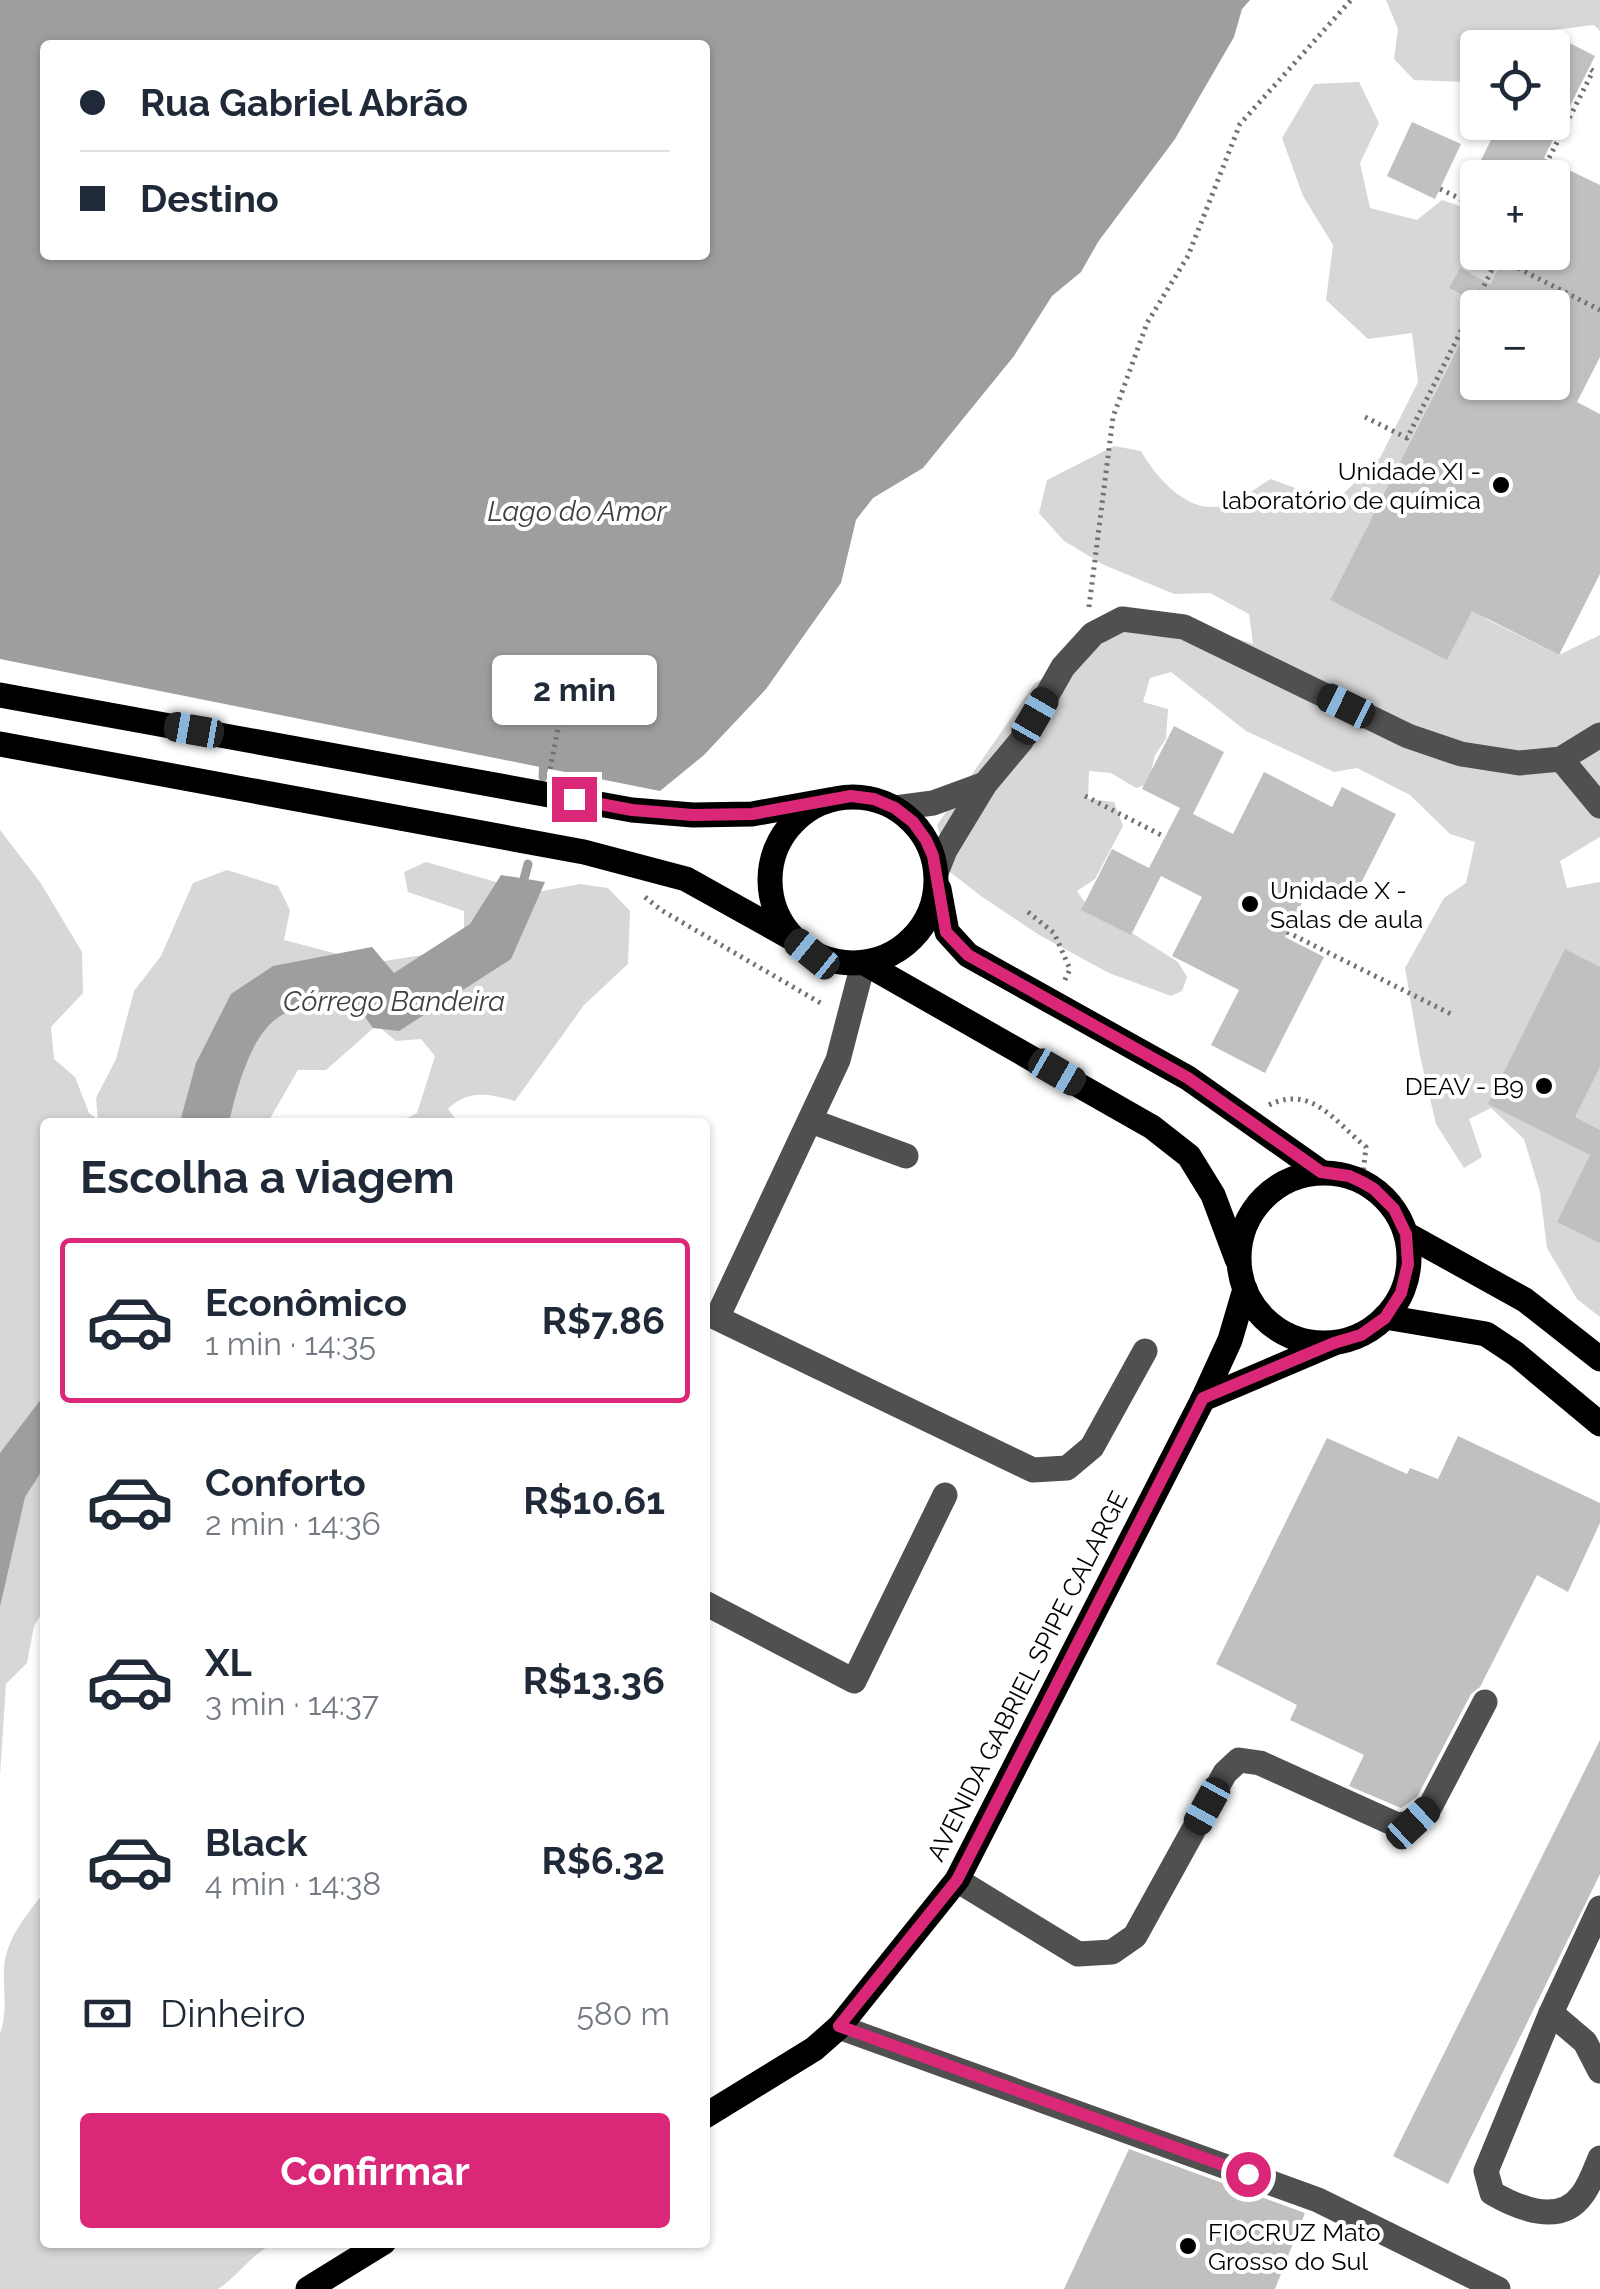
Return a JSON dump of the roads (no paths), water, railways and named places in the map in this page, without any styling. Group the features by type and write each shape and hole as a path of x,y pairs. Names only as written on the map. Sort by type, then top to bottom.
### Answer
{"main road":[{"path":"0,695 632,810 752,814 863,798 895,808 913,822 926,840 946,932 968,955 1188,1078 1321,1172"},
{"path":"0,744 584,852 686,879 790,936 812,954 838,963 864,964 890,956 910,941 926,921 934,898 936,873"},
{"path":"790,936 775,913 769,885 772,857 784,832 804,812 829,800"},
{"path":"864,964 1152,1127 1188,1156 1213,1195 1244,1290 1258,1313 1280,1332 1306,1342 1334,1343"},
{"path":"1203,1398 1361,1335 1385,1318 1401,1293 1408,1264 1406,1234 1394,1209 1374,1189 1349,1176 1321,1172 1294,1177 1270,1190 1252,1210 1242,1235 1238,1263"},
{"path":"1406,1234 1525,1300 1600,1359"},
{"name":"AVENIDA GABRIEL SPIPE CALARGE","path":"710,2113 814,2048 839,2026 957,1880 1203,1398 1230,1340 1244,1290"},
{"path":"1385,1318 1486,1334 1600,1424"},
{"path":"308,2289 374,2248"}],"street":[{"path":"936,873 945,850 985,784 1021,741 1063,667 1092,634 1122,619 1184,628 1426,742 1461,754 1519,763 1561,759 1600,735"},
{"path":"1561,759 1600,806"},
{"path":"895,808 933,803 985,784"},
{"path":"864,964 838,1060 711,1328 1033,1470 1067,1468 1092,1447 1146,1351"},
{"path":"812,1121 906,1156"},
{"path":"710,1607 854,1681 946,1495"},
{"path":"957,1880 1078,1954 1112,1952 1135,1936 1225,1773 1239,1760 1260,1763 1396,1825 1413,1823 1430,1807 1485,1702"},
{"path":"1600,1908 1551,2013 1486,2172 1492,2193 1514,2206 1542,2213 1570,2206 1583,2195 1600,2158"},
{"path":"1551,2013 1585,2042 1600,2071"},
{"path":"839,2026 1318,2200 1498,2289"}],"water":[{"name":"Lago do Amor","path":"0,0 1250,0 1242,9 1234,37 1175,139 1098,242 1081,272 1052,296 1014,356 923,468 873,498 856,520 841,583 766,689 704,755 660,791 0,659"},
{"name":"Córrego Bandeira","path":"501,875 545,882 511,959 399,1031 373,1028 357,1006 286,1013 263,1032 255,1046 241,1077 230,1118 181,1118 196,1063 231,994 273,966 372,947 394,973 470,924"},
{"path":"40,1401 40,1474 25,1497 0,1607 0,1453"}],"waterway":[{"name":"Córrego Bandeira","path":"543,777 544,760"},
{"name":"Córrego Bandeira","path":"521,890 528,864"}],"place":[{"name":"Unidade XI - laboratório de química","path":"1501,485"},
{"name":"Unidade X - Salas de aula","path":"1250,904"},
{"name":"DEAV - B9","path":"1544,1086"},
{"name":"FIOCRUZ Mato Grosso do Sul","path":"1188,2246"}]}
